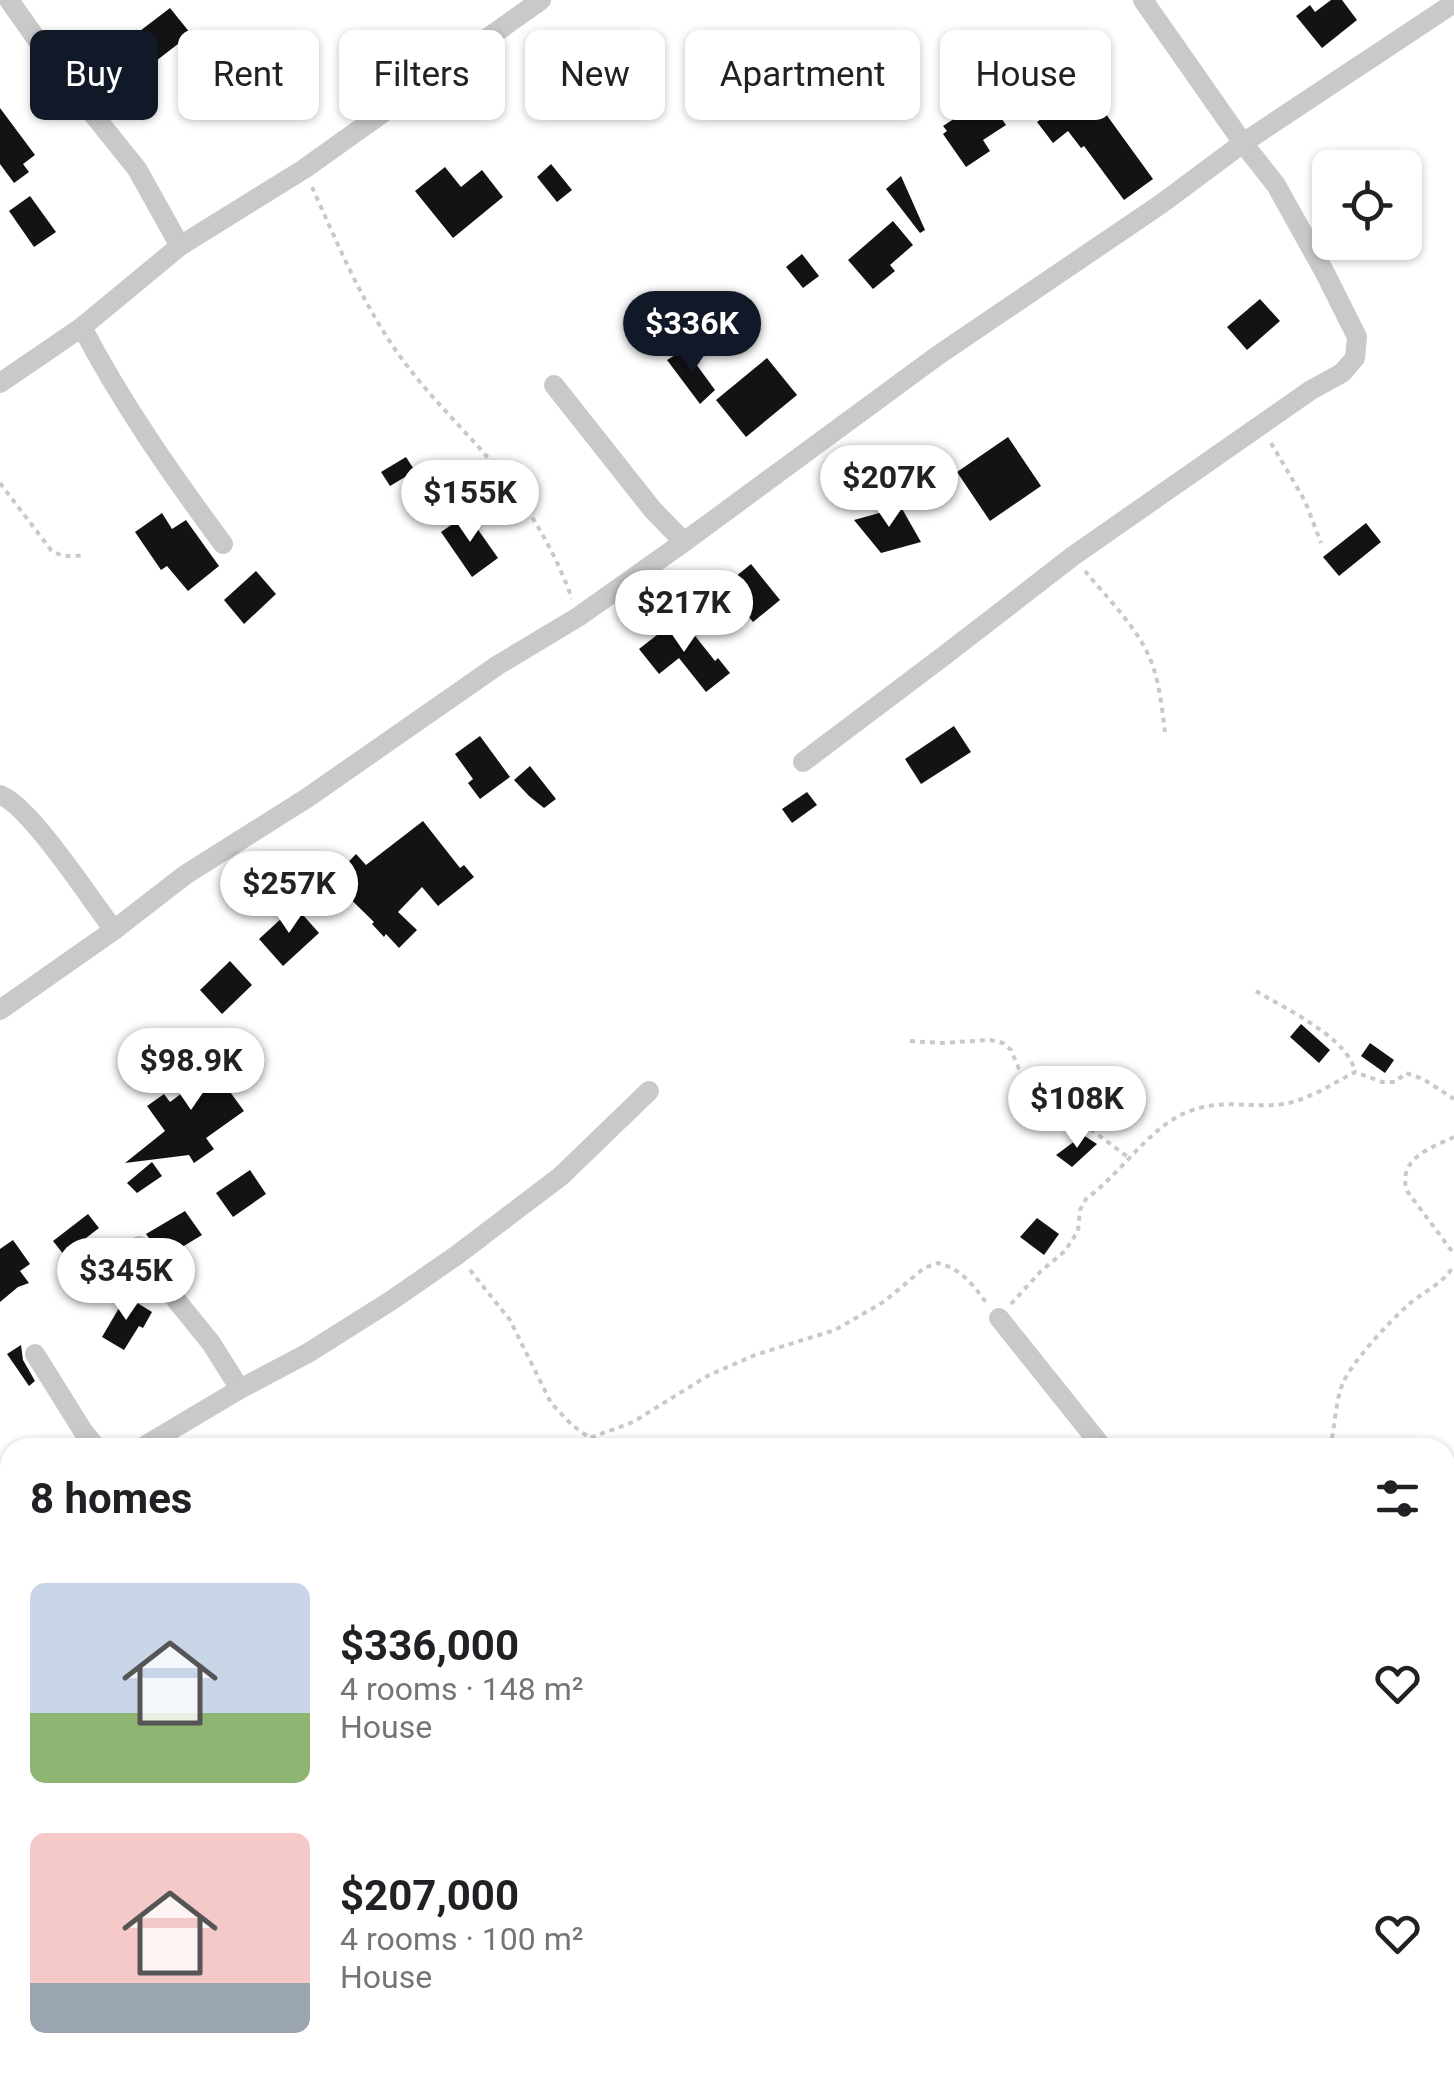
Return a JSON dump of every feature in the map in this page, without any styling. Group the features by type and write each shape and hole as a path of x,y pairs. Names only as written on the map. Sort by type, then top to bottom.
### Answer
{"street":[{"path":"8,0 137,169 180,246"},
{"path":"0,383 82,327 180,246 304,170 541,0"},
{"path":"803,762 1073,556 1342,372 1356,358 1357,337 1276,185 1143,0"},
{"path":"0,1010 185,875 578,617 937,356 1161,204 1243,143 1454,3"},
{"path":"82,327 142,429 223,544"},
{"path":"554,384 652,509 684,542"},
{"path":"0,795 24,812 114,930"},
{"path":"158,1438 308,1353 458,1255 561,1176 649,1091"},
{"path":"139,1246 240,1389"},
{"path":"998,1318 1095,1438"},
{"path":"35,1354 88,1438"}],"path":[{"path":"304,170 352,275 390,341 428,393 509,484 548,544 578,617"},
{"path":"1261,426 1305,501 1321,543"},
{"path":"0,483 51,550 61,555 84,554"},
{"path":"1073,556 1141,640 1156,674 1166,732"},
{"path":"1256,991 1323,1032 1353,1060 1355,1072"},
{"path":"910,1042 1003,1043 1011,1050 1029,1086 1129,1158"},
{"path":"458,1255 510,1320 551,1402 590,1438 633,1422 709,1374 835,1330 885,1301 924,1268 938,1263 958,1270 998,1318 1065,1250 1078,1231 1080,1210 1086,1200 1174,1119 1189,1111 1220,1104 1288,1103 1355,1072 1382,1082 1395,1082 1406,1074 1454,1099"},
{"path":"1454,1137 1416,1157 1407,1167 1404,1184 1454,1254"},
{"path":"1332,1438 1347,1376 1394,1318 1439,1283 1454,1265"}],"building":[{"path":"1331,0 1342,0 1357,20 1322,48 1296,16 1310,5 1315,12"},
{"path":"170,8 188,30 178,30 178,44 158,59 158,30 141,30"},
{"path":"0,108 35,155 23,164 29,172 14,183 0,164"},
{"path":"952,120 1003,120 1006,125 983,140 990,151 966,167 943,134 947,131 943,126"},
{"path":"1110,120 1153,179 1124,200 1068,131 1053,143 1037,122"},
{"path":"551,164 572,190 557,202 537,177"},
{"path":"445,167 461,187 482,170 503,197 453,238 415,191"},
{"path":"901,176 925,230 920,233 886,189"},
{"path":"30,196 56,232 34,247 9,211"},
{"path":"893,221 913,245 890,265 895,271 873,289 848,260"},
{"path":"802,254 819,276 803,288 786,267"},
{"path":"1260,299 1280,321 1247,350 1227,327"},
{"path":"716,313 730,332 710,347 696,328"},
{"path":"685,349 715,390 700,404 667,360"},
{"path":"767,358 797,395 746,437 716,400"},
{"path":"1008,437 1041,486 990,521 957,472"},
{"path":"406,457 415,471 390,486 381,472"},
{"path":"901,507 921,542 881,553 854,520"},
{"path":"162,513 172,529 186,520 219,566 188,591 167,566 161,570 135,532"},
{"path":"467,514 498,558 472,577 441,532"},
{"path":"1366,523 1381,542 1339,576 1323,557"},
{"path":"751,564 780,600 753,622 724,586"},
{"path":"256,571 276,594 244,624 224,600"},
{"path":"680,617 715,661 718,658 730,673 706,692 679,658 659,674 639,649"},
{"path":"954,726 971,752 921,784 905,759"},
{"path":"480,736 510,777 480,799 468,783 473,779 455,754"},
{"path":"530,766 556,799 544,808 514,780"},
{"path":"807,792 817,805 792,823 782,809"},
{"path":"423,821 460,868 464,865 474,877 438,906 422,887 398,912 417,930 399,948 331,880 356,854 366,865"},
{"path":"295,906 319,933 283,966 259,939"},
{"path":"230,961 252,985 222,1014 200,990"},
{"path":"1301,1024 1330,1050 1319,1063 1290,1037"},
{"path":"170,1039 190,1041 244,1111 206,1138 214,1149 194,1163 189,1155 125,1163 165,1131 147,1106 164,1094 170,1102 197,1082"},
{"path":"1370,1043 1394,1060 1385,1073 1361,1056"},
{"path":"1083,1135 1097,1144 1072,1167 1056,1155"},
{"path":"152,1162 162,1176 137,1193 127,1183"},
{"path":"250,1170 266,1194 233,1217 216,1193"},
{"path":"185,1211 202,1235 164,1258 146,1234"},
{"path":"88,1214 99,1228 64,1255 53,1241"},
{"path":"1037,1218 1059,1234 1044,1255 1020,1237"},
{"path":"13,1240 30,1264 20,1271 29,1283 0,1302 0,1249"},
{"path":"126,1296 152,1312 124,1350 102,1337"},
{"path":"21,1345 23,1360 35,1381 29,1386 7,1354"}]}
